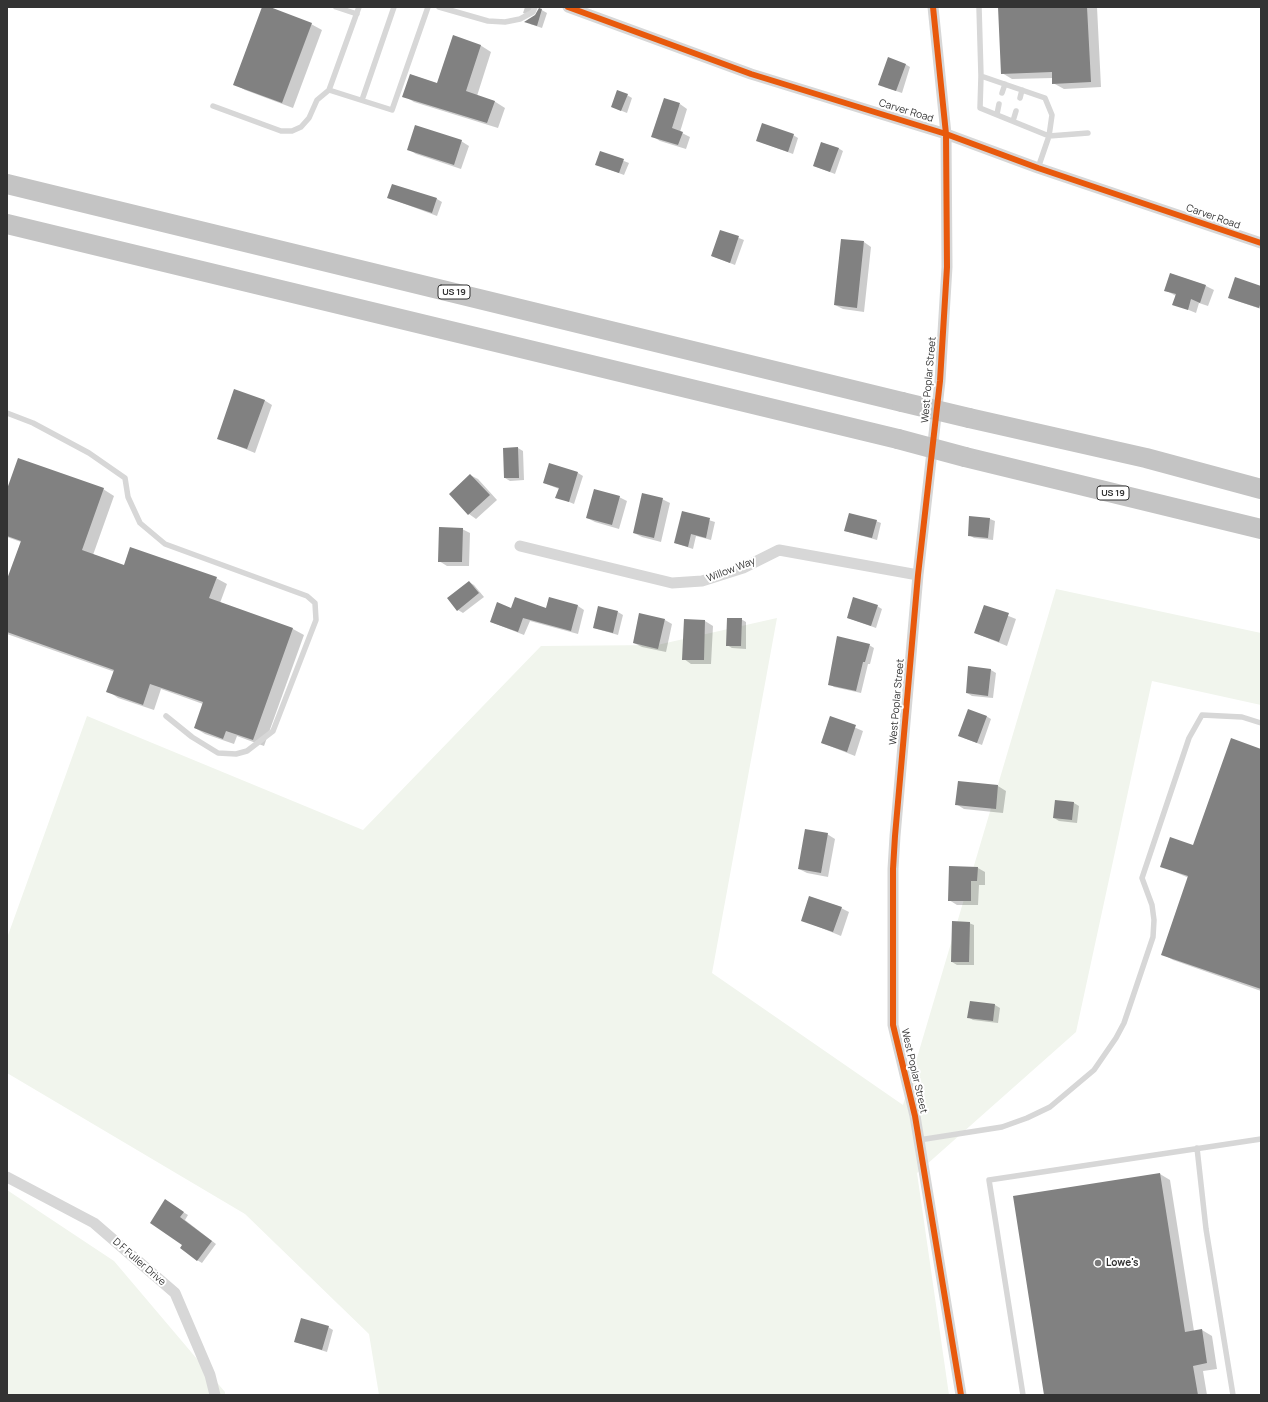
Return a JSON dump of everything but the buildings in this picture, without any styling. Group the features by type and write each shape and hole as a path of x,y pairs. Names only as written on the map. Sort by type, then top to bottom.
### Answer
{"highway":[{"name":"US 19","path":"7,184 902,402 1146,458 1261,489"},
{"name":"US 19","path":"7,224 898,439 965,457 1261,529"},
{"path":"1146,458 1261,474"}],"street":[{"name":"Carver Road","path":"568,7 751,74 946,134 1038,168 1261,243"},
{"name":"West Poplar Street","path":"933,7 946,134 947,266 940,381 918,575 893,869 893,1025 915,1116 960,1395"},
{"name":"Willow Way","path":"520,546 672,583 702,581 743,568 779,550 918,575"},
{"name":"D F Fuller Drive","path":"7,1177 94,1223 175,1293 210,1375 215,1395"}],"lane":[{"path":"336,7 357,14"},
{"path":"212,106 271,128 292,131 301,127 309,118 317,100 328,90 359,7"},
{"path":"362,100 394,7"},
{"path":"328,90 392,110 428,7"},
{"path":"439,7 488,21 505,22 520,19 533,12 535,7"},
{"path":"979,7 981,76 980,108 1049,136 1088,134"},
{"path":"981,76 1045,98 1052,115 1049,136 1038,168"},
{"path":"1002,92 1005,84"},
{"path":"1020,98 1022,90"},
{"path":"996,114 999,104"},
{"path":"1013,121 1016,110"},
{"path":"7,413 33,424 89,453 125,478 128,497 140,523 165,544 307,596 315,603 316,620 274,731 248,751 236,754 218,753 192,737 166,716"},
{"path":"919,1140 1002,1127 1027,1118 1050,1107 1094,1070 1116,1038 1124,1023 1151,943 1154,920 1152,905 1142,878 1188,738 1202,715 1242,717 1261,723"},
{"path":"1023,1395 988,1180 1261,1139"},
{"path":"1197,1148 1206,1229 1233,1395"}],"shaded area":[{"path":"1056,589 1261,633 1261,705 1152,681 1076,1032 917,1173 949,1395 379,1395 369,1334 245,1214 7,1073 7,938 87,716 363,830 541,646 657,645 777,618 712,973 903,1105"},
{"path":"7,1190 114,1261 225,1392 225,1395 7,1395"}],"cycle path":[{"path":"568,7 751,74 946,134 1038,168 1261,243"},
{"path":"933,7 946,134 947,267 940,381 918,575 895,836 893,869 893,1025 915,1116 961,1395"}],"place":[{"name":"Lowe's","path":"1098,1263"}]}
